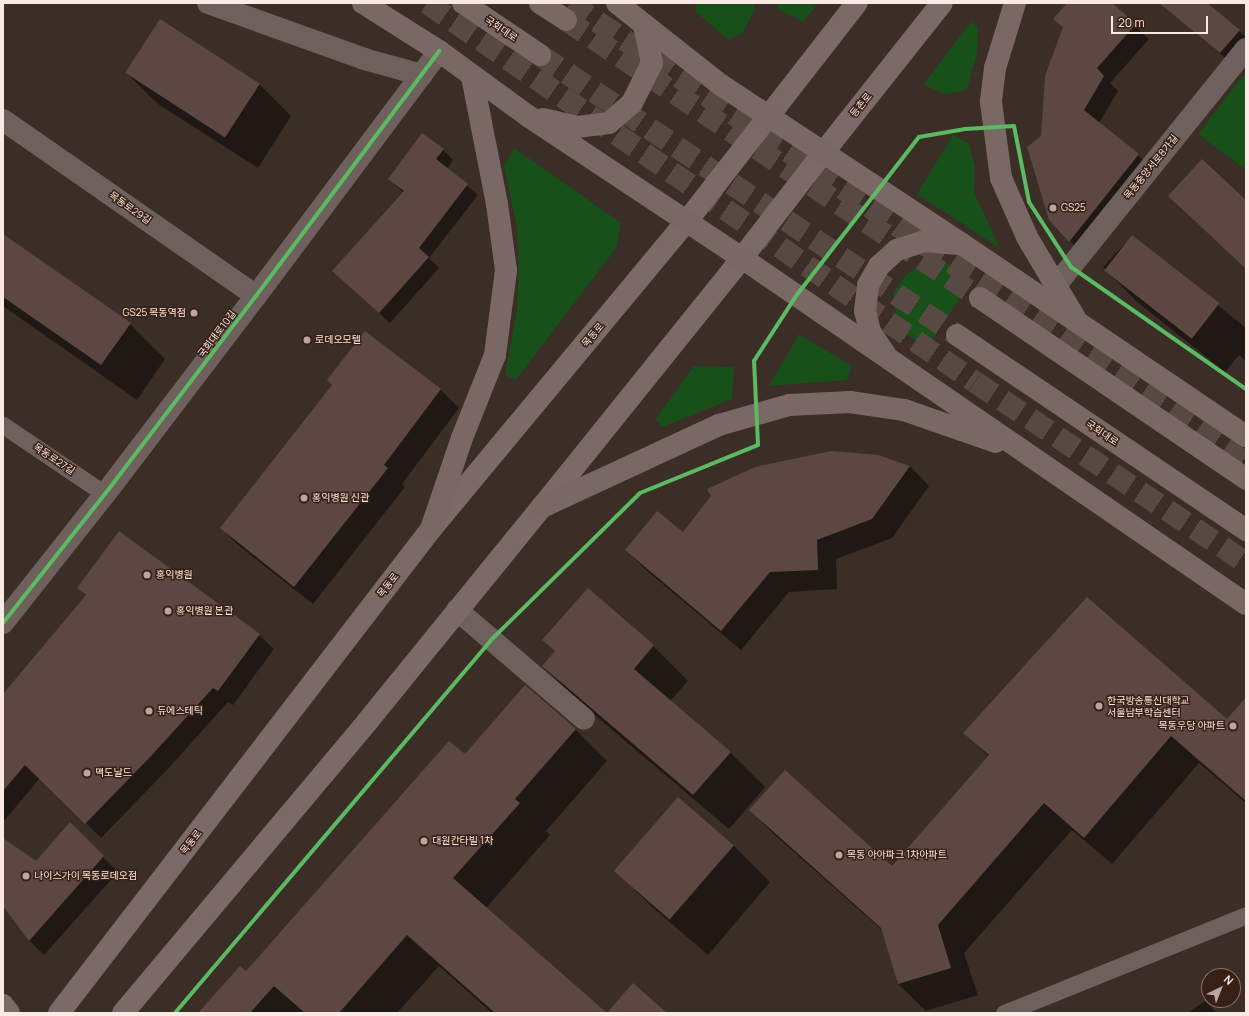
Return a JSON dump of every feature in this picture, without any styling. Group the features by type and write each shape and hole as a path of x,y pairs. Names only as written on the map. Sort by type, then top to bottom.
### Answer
{"main road":[{"path":"364,3 439,52 528,116 742,258 1246,604"},
{"name":"국회대로","path":"463,3 540,55"},
{"path":"540,3 566,20"},
{"path":"617,3 721,85 962,244 1246,436"},
{"path":"767,116 857,3"},
{"name":"등촌로","path":"742,258 942,3"},
{"path":"1015,3 995,68 991,102 1001,178 1028,237 1078,322"},
{"path":"528,116 577,127 609,123 632,103 652,63 644,25"},
{"path":"431,529 462,438 494,355 506,270 497,204 472,76"},
{"name":"목동로","path":"59,1013 431,529 687,221 767,116"},
{"path":"889,360 870,332 865,311 868,285 879,266 897,250 924,241 962,244"},
{"path":"123,1013 362,728 742,258"},
{"path":"980,298 1246,479"},
{"name":"국회대로","path":"957,335 1246,530"},
{"path":"542,507 719,425 789,405 850,402 904,410 1024,452"},
{"path":"3,1005 9,1013"}],"street":[{"path":"208,3 364,58 422,75"},
{"name":"목동중앙서로8가길","path":"1056,285 1246,49"},
{"name":"국회대로10길","path":"3,623 105,494 439,52"},
{"name":"목동로29길","path":"3,120 256,296"},
{"path":"457,610 584,719"}],"lane":[{"name":"목동로27길","path":"3,425 105,494"},
{"path":"1004,1013 1246,915"}],"green space":[{"path":"696,3 753,3 755,10 742,33 729,40 696,12"},
{"path":"778,3 818,3 803,22 778,9"},
{"path":"971,22 978,27 977,53 967,90 946,94 923,85"},
{"path":"1246,72 1246,170 1198,134"},
{"path":"953,135 969,144 975,167 974,193 1000,248 917,194"},
{"path":"514,148 621,223 616,248 516,380 505,375 517,310 519,265 517,228 504,166"},
{"path":"940,264 955,265 972,279 927,348 903,332 894,307 893,293 905,276 918,266"},
{"path":"799,334 852,366 847,380 769,386"},
{"path":"694,366 734,367 732,399 662,427 656,419"}],"building":[{"path":"1067,3 1112,3 1136,24 1097,68 1104,76 1084,110 1139,154 1069,242 1049,220 1027,147 1041,136 1045,76 1063,27 1053,19"},
{"path":"1159,3 1207,3 1240,30 1220,53"},
{"path":"160,19 260,84 225,137 125,73"},
{"path":"422,133 444,149 436,159 468,184 419,248 429,257 379,313 332,271 404,191 388,179"},
{"path":"1202,159 1246,200 1246,269 1168,196"},
{"path":"3,234 131,323 101,365 3,297"},
{"path":"1132,235 1219,303 1192,339 1104,270"},
{"name":"홍익병원 신관","path":"365,331 441,389 384,465 388,468 294,587 220,528 332,385 327,380"},
{"path":"831,451 878,455 910,466 872,519 817,540 818,570 770,572 721,631 625,550 657,511 683,532 711,496 707,489 755,467"},
{"path":"119,531 260,634 218,691 213,688 151,756 85,824 25,765 3,791 3,694 86,595 77,588"},
{"path":"588,588 654,645 634,669 731,752 693,795 542,666 555,651 542,640"},
{"path":"1087,597 1227,719 1246,697 1246,801 1171,736 1084,838 1044,803 938,925 951,968 898,984 881,928 749,810 785,770 892,866 989,755 963,733"},
{"name":"대원칸타빌 1차","path":"525,685 576,729 515,799 520,803 453,878 607,1013 495,1013 407,935 339,1013 305,1013 274,986 250,1013 198,1013 240,966 246,971 449,741 465,754"},
{"path":"678,797 734,846 670,920 614,871"},
{"path":"70,822 104,856 29,941 3,906 3,838 36,861"},
{"path":"633,983 667,1013 607,1013"}],"tunnel":[{"path":"427,3 975,382 1246,563"},
{"path":"570,3 1246,463"},
{"path":"566,20 980,298"},
{"path":"540,55 957,335"}],"cycle path":[{"path":"3,623 105,494 256,296 439,51"},
{"path":"175,1013 491,640 640,493 758,445 754,361 796,296 919,137 965,129 1014,126 1029,202 1071,267 1246,389"}],"place":[{"name":"GS25","path":"1053,208"},
{"name":"GS25 목동역점","path":"194,313"},
{"name":"로데오모텔","path":"307,340"},
{"name":"홍익병원 신관","path":"304,498"},
{"name":"홍익병원","path":"147,575"},
{"name":"홍익병원 본관","path":"168,611"},
{"name":"한국방송통신대학교 서울남부학습센터","path":"1099,706"},
{"name":"듀에스테틱","path":"149,711"},
{"name":"목동우당 아파트","path":"1233,726"},
{"name":"맥도날드","path":"87,773"},
{"name":"대원칸타빌 1차","path":"424,841"},
{"name":"목동 아아파크 1차아파트","path":"839,855"},
{"name":"나이스가이 목동로데오점","path":"26,876"}]}
